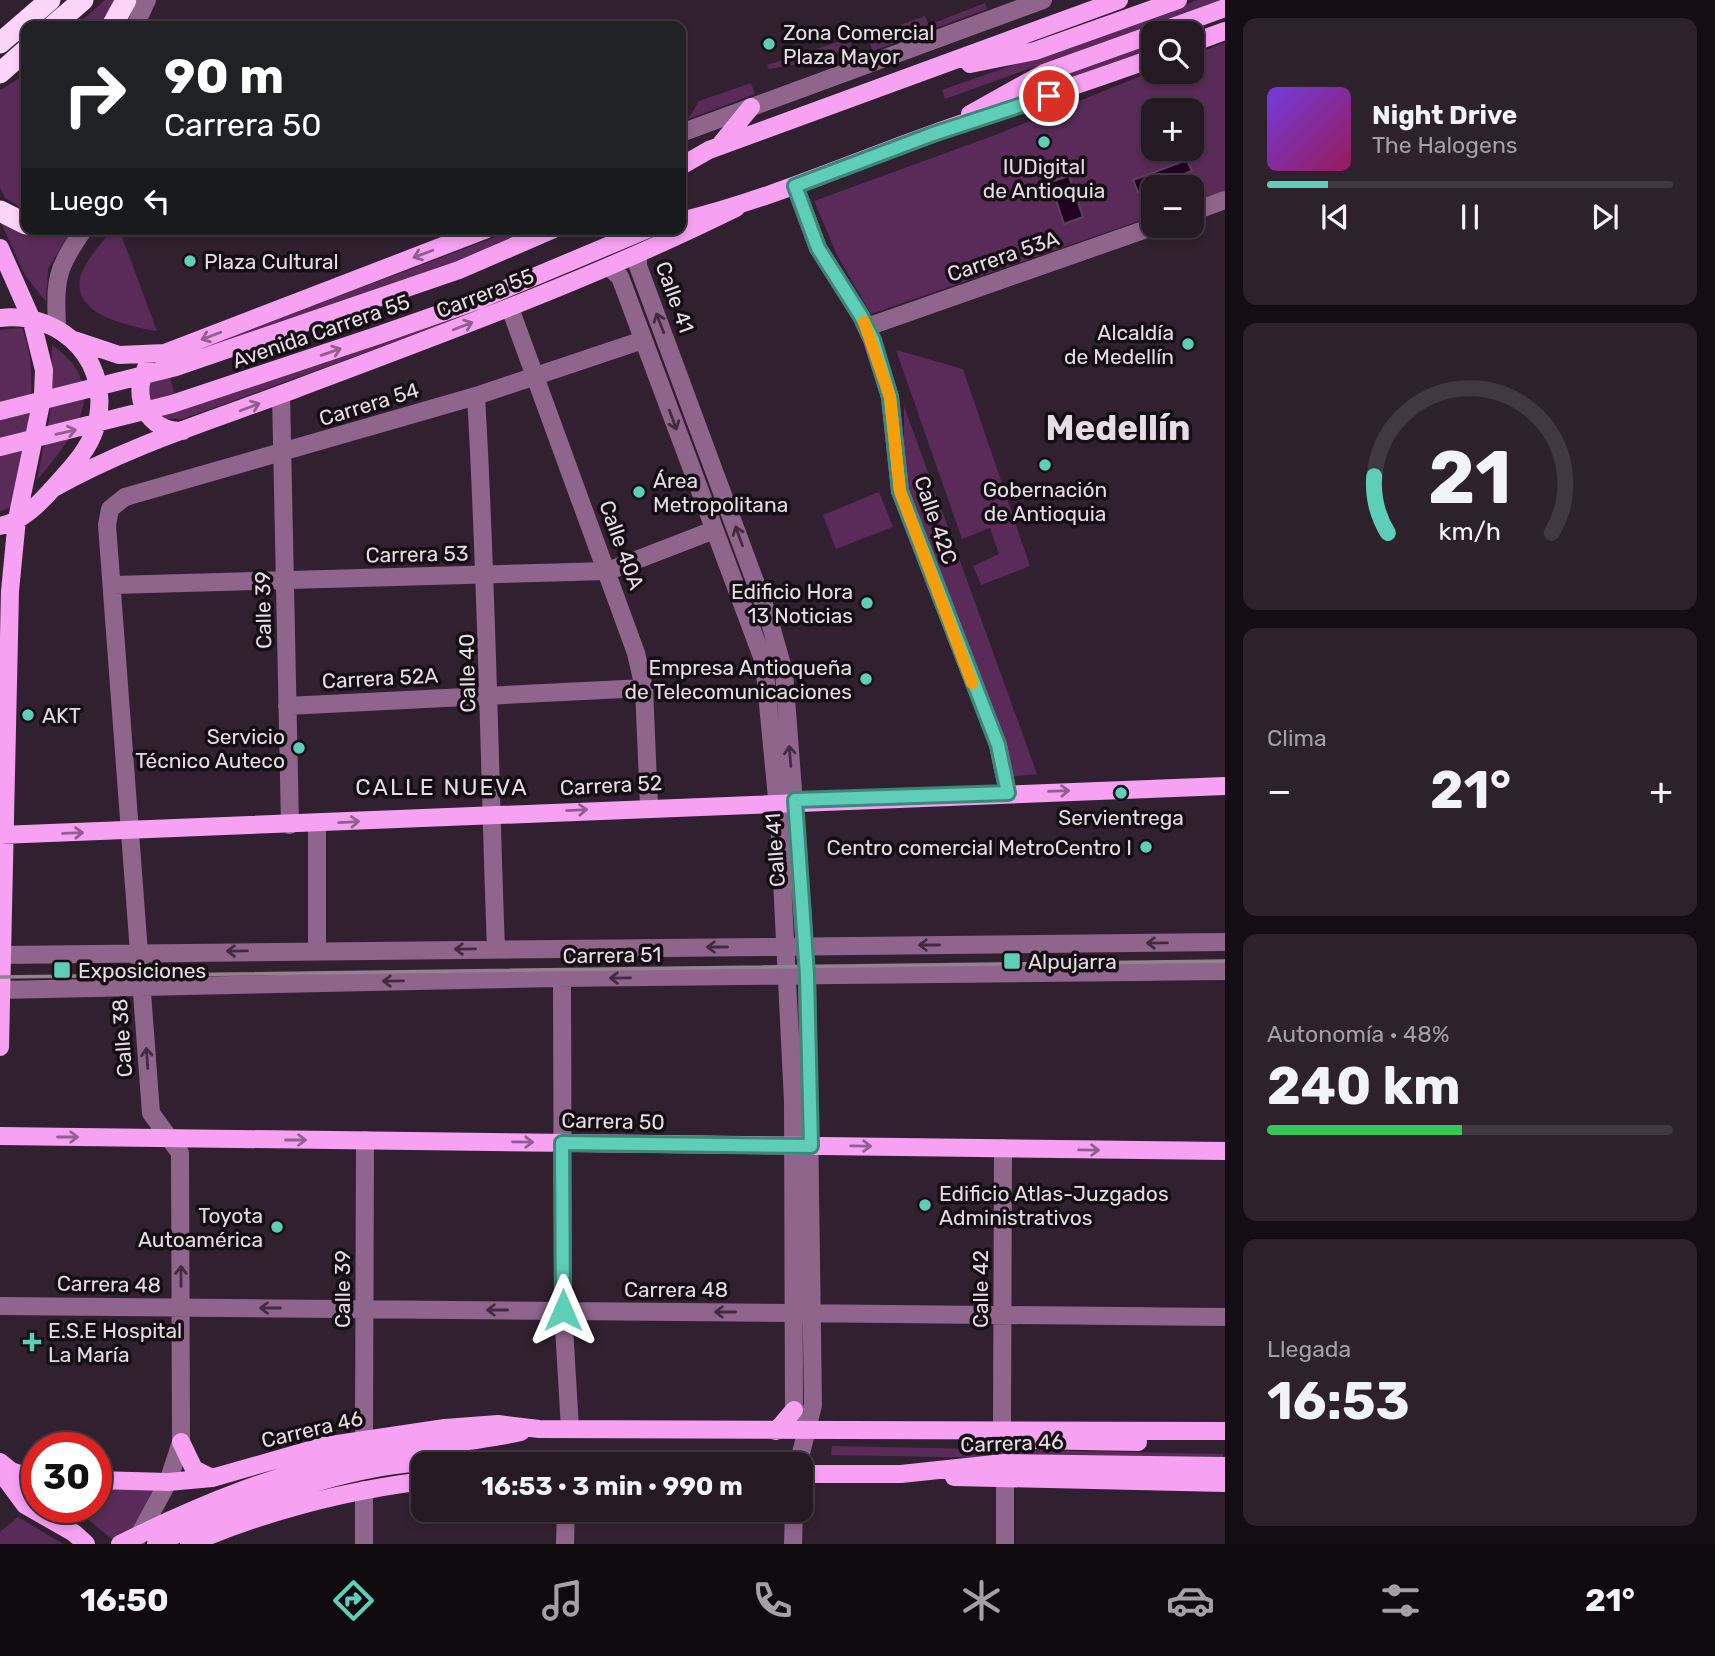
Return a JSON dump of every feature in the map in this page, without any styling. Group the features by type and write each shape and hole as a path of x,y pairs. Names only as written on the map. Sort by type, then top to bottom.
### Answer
{"highway":[{"path":"26,21 50,0"},
{"path":"59,21 83,0"},
{"path":"115,21 126,0"},
{"path":"0,43 21,25"},
{"path":"0,76 21,55"},
{"path":"0,76 21,70"},
{"path":"0,211 21,222"}],"main road":[{"path":"686,157 1119,0"},
{"path":"915,75 1035,51 1178,0"},
{"path":"1190,21 1225,8"},
{"path":"1204,39 1225,31"},
{"path":"933,134 1044,74 1141,39"},
{"path":"686,220 736,208 933,134 1141,62"},
{"path":"686,163 714,148 751,107"},
{"name":"Carrera 55","path":"686,233 736,208"},
{"path":"186,431 163,428 153,421 141,401 139,390 146,368 165,353 471,235"},
{"name":"Avenida Carrera 55","path":"0,411 176,367 459,270 541,235"},
{"name":"Avenida Carrera 55","path":"0,447 172,404 379,335 509,288 634,235"},
{"name":"Carrera 55","path":"52,489 114,457 510,308 638,257 682,235"},
{"path":"0,248 31,318 43,358 44,383 8,523 10,591 2,835 0,1047"},
{"path":"509,288 572,283"},
{"path":"0,318 31,318 58,328 74,340 86,354 96,376 99,414 89,444 52,489 8,523"},
{"path":"74,340 119,355 165,353"},
{"name":"Carrera 52","path":"2,835 317,824 649,806 1225,786"},
{"name":"Carrera 50","path":"0,1136 1225,1152"},
{"name":"Carrera 46","path":"112,1480 168,1482 212,1478 363,1438 498,1424 539,1429 1225,1431"},
{"name":"Carrera 46","path":"156,1544 275,1494 400,1458 539,1429"},
{"name":"Carrera 46","path":"898,1432 1016,1442 1225,1443"},
{"path":"181,1442 194,1469 212,1478 200,1493 200,1503 209,1521 227,1528"},
{"name":"Carrera 46","path":"120,1544 207,1503 265,1482 338,1461 411,1459"},
{"path":"0,1462 11,1471 21,1474"},
{"name":"Carrera 46","path":"813,1474 901,1474 1017,1463 1225,1466"},
{"path":"0,1471 25,1505 74,1533 86,1544"},
{"path":"901,1474 1005,1479 1225,1483"},
{"path":"189,1544 264,1515 364,1490 411,1483"}],"street":[{"path":"137,21 147,0"},
{"path":"686,131 1043,0"},
{"name":"Calle 42C","path":"795,186 818,248 867,327 890,397 900,491 998,745 1008,793"},
{"path":"1204,208 1225,200"},
{"name":"Carrera 53A","path":"867,327 1141,231"},
{"path":"58,328 56,289 59,270 80,235"},
{"name":"Calle 41","path":"638,257 638,266 777,641 783,672 786,975 802,1145 812,1312 813,1405 793,1431"},
{"name":"Calle 41","path":"610,268 620,277 764,662 786,801 807,975 793,1312 795,1452"},
{"name":"Calle 40A","path":"510,308 636,653 644,688 649,806"},
{"name":"Carrera 54","path":"110,509 114,503 125,497 282,454 536,378 643,340"},
{"name":"Calle 39","path":"281,394 290,825"},
{"name":"Calle 40","path":"476,396 487,575 490,814 496,949"},
{"name":"Calle 38","path":"110,509 107,525 151,1113 180,1158 181,1442 168,1482 134,1544"},
{"name":"Carrera 53","path":"113,585 608,571 714,530"},
{"path":"730,569 743,583 756,581"},
{"name":"Carrera 52A","path":"288,706 644,688"},
{"path":"317,824 317,950"},
{"name":"Carrera 51","path":"1,955 1225,942"},
{"name":"Carrera 51","path":"0,989 562,978 1225,971"},
{"path":"562,978 563,1310 570,1429"},
{"name":"Calle 39","path":"363,1438 365,1140"},
{"name":"Calle 42","path":"1002,1429 1003,1148"},
{"name":"Carrera 48","path":"0,1306 1225,1317"},
{"path":"1005,1479 1005,1544"},
{"path":"364,1490 364,1544"},
{"path":"565,1544 566,1522"},
{"path":"793,1544 794,1522"}],"shaded area":[{"path":"105,0 114,0 104,21 82,21"},
{"path":"1198,0 1221,0 1162,21 1141,21 1141,29 945,99 942,90"},
{"path":"985,3 987,9 873,51 867,37 925,16 929,25"},
{"path":"850,38 851,47 816,61 769,69 767,65"},
{"path":"1225,42 1225,191 1204,199 1204,175 1141,175 1141,220 871,314 837,255 814,201 998,134 1141,76 1141,84 1204,84 1204,51"},
{"path":"1141,46 1141,52 1036,91 1053,79"},
{"path":"21,77 21,208 5,198 0,187 0,90"},
{"path":"751,83 755,94 688,119 699,101"},
{"path":"1184,161 1187,161 1192,171 1182,175 1146,175"},
{"path":"1069,176 1083,217 1064,224 1050,182"},
{"path":"1141,177 1141,191 1138,192 1133,180"},
{"path":"0,221 21,229 21,235 68,235 48,269 46,302 25,275"},
{"path":"108,235 121,235 157,331 118,322 93,309 84,300 80,289 81,275"},
{"path":"501,235 522,235 398,283 166,363 179,410 456,315 521,296 183,419 161,419 148,402 151,374 158,364"},
{"path":"22,328 31,372 29,417 12,507 0,511 0,330"},
{"path":"52,345 71,362 81,379 84,396 74,430 37,480 50,415"},
{"path":"896,350 963,369 1030,566 981,585 973,566 999,554 990,528 962,539"},
{"path":"904,406 1037,774 1010,777 904,485"},
{"path":"879,492 893,527 836,549 823,515"},
{"path":"832,1446 1223,1454 1223,1462 831,1455"},
{"path":"112,1488 156,1489 138,1526 113,1540 92,1523 112,1523"},
{"path":"18,1517 21,1523 28,1523 63,1544 0,1544 0,1532"}],"railway":[{"path":"0,977 1225,961"}],"slow traffic":[{"path":"864,322 873,340 890,397 900,491 972,683"}],"place":[{"name":"Zona Comercial Plaza Mayor","path":"769,44"},
{"name":"IUDigital de Antioquia","path":"1044,142"},
{"name":"Plaza Cultural","path":"190,261"},
{"name":"Alcaldía de Medellín","path":"1188,344"},
{"name":"Gobernación de Antioquia","path":"1045,465"},
{"name":"Área Metropolitana","path":"639,492"},
{"name":"Edificio Hora 13 Noticias","path":"867,603"},
{"name":"Empresa Antioqueña de Telecomunicaciones","path":"866,679"},
{"name":"AKT","path":"28,715"},
{"name":"Servicio Técnico Auteco","path":"299,748"},
{"name":"Servientrega","path":"1121,793"},
{"name":"Centro comercial MetroCentro I","path":"1146,847"},
{"name":"Alpujarra","path":"1012,961"},
{"name":"Exposiciones","path":"62,970"},
{"name":"Edificio Atlas-Juzgados Administrativos","path":"925,1205"},
{"name":"Toyota Autoamérica","path":"277,1227"},
{"name":"E.S.E Hospital La María","path":"32,1342"}],"district":[{"name":"Medellín","path":"1118,428"},
{"name":"CALLE NUEVA","path":"442,787"}],"route":[{"path":"563,1310 562,1143 811,1146 807,975 795,800 1008,793 998,745 944,611 900,491 890,397 873,340 861,316 822,256 795,186 933,134 1049,96"}]}
